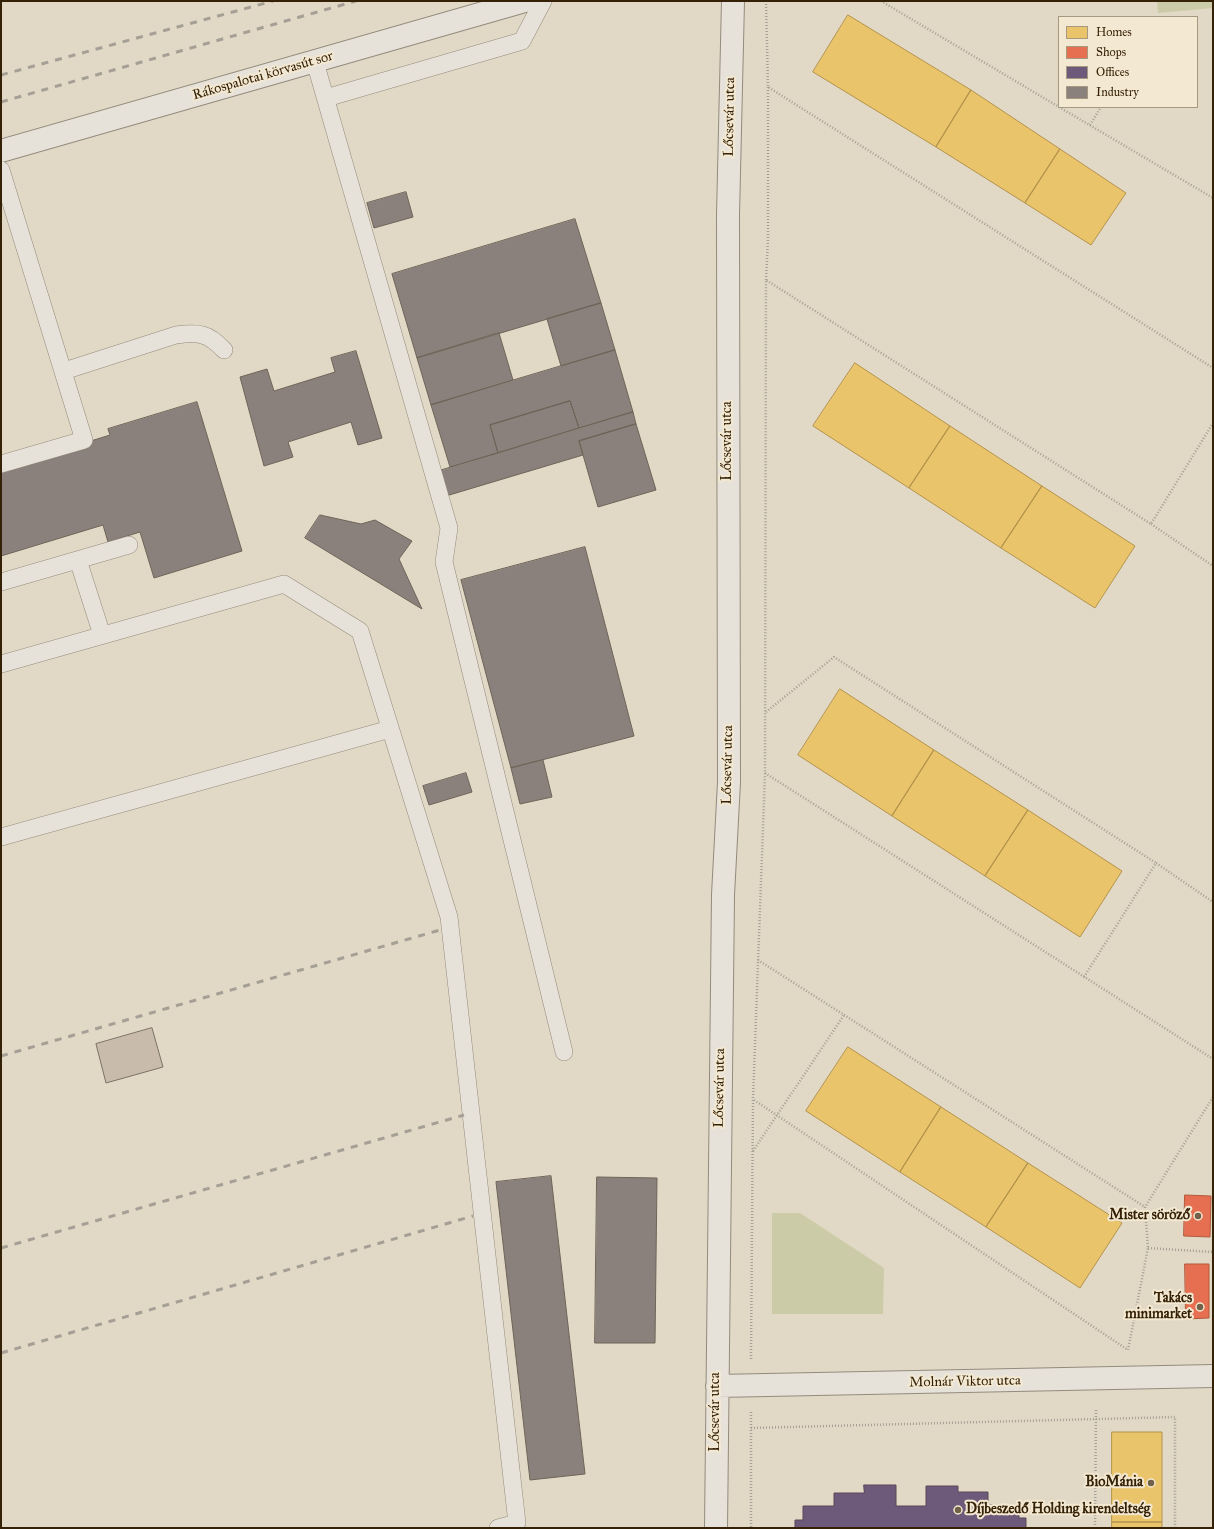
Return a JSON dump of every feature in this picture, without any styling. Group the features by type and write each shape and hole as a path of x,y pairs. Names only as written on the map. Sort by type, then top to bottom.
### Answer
{"street":[{"name":"Rákospalotai körvasút sor","path":"1,151 525,1"},
{"name":"Lőcsevár utca","path":"716,1528 716,1386 723,895 728,782 728,215 733,1"},
{"name":"Molnár Viktor utca","path":"716,1386 1213,1376"}],"lane":[{"path":"326,98 522,41 543,1"},
{"path":"316,62 448,528 444,562 564,1052"},
{"path":"1,170 84,440 1,464"},
{"path":"64,371 182,334 193,333 206,335 215,340 224,350"},
{"path":"1,582 129,545"},
{"path":"78,560 102,635"},
{"path":"1,664 284,584 360,631 449,917 517,1523 498,1528"},
{"path":"1,837 390,729"}],"path":[{"path":"751,1528 753,1099 766,712 766,280 768,240 768,87 766,1"},
{"path":"881,1 1058,106"},
{"path":"768,87 1213,368"},
{"path":"1061,108 1213,198"},
{"path":"1090,125 1100,108"},
{"path":"766,280 1151,524 1213,566"},
{"path":"1151,524 1213,423"},
{"path":"766,712 834,657 1156,863 1213,902"},
{"path":"765,773 1213,1059"},
{"path":"1084,977 1156,863"},
{"path":"758,960 1145,1207"},
{"path":"753,1152 844,1015"},
{"path":"753,1099 1128,1350 1148,1248 1145,1207 1213,1098"},
{"path":"1148,1248 1213,1252"},
{"path":"1095,1528 1096,1409"},
{"path":"751,1428 1175,1417 1175,1528"}],"green space":[{"path":"1157,1 1213,1 1213,8 1158,13"},
{"path":"772,1213 800,1213 884,1268 883,1314 772,1314"}],"building: Homes":[{"path":"848,15 971,90 936,147 813,72"},
{"path":"971,90 1060,149 1025,203 936,147"},
{"path":"1060,149 1126,193 1091,245 1025,203"},
{"path":"855,363 950,426 909,488 813,426"},
{"path":"950,426 1042,486 1001,548 909,488"},
{"path":"1042,486 1135,546 1095,608 1001,548"},
{"path":"840,689 934,750 892,816 798,755"},
{"path":"934,750 1028,810 985,876 892,816"},
{"path":"1028,810 1122,871 1080,937 985,876"},
{"path":"848,1047 941,1107 900,1172 806,1111"},
{"path":"941,1107 1028,1163 986,1227 900,1172"},
{"path":"1028,1163 1122,1223 1080,1288 986,1227"},
{"path":"1112,1432 1162,1432 1162,1522 1112,1522"},
{"path":"1112,1522 1162,1522 1162,1528 1112,1528"}],"building: Shops":[{"name":"Mister söröző","path":"1185,1195 1211,1196 1210,1237 1184,1236"},
{"path":"1185,1264 1209,1264 1209,1318 1186,1319"}],"building: Offices":[{"path":"864,1485 896,1485 896,1506 926,1506 926,1486 958,1486 958,1492 988,1492 988,1505 1019,1506 1019,1518 1026,1518 1026,1528 795,1528 795,1520 803,1520 803,1506 834,1506 834,1493 864,1493"}],"building: Industry":[{"path":"406,192 413,217 374,228 367,203"},
{"path":"575,219 601,303 417,358 392,274"},
{"path":"601,303 615,350 561,366 547,319"},
{"path":"499,333 513,380 431,405 417,358"},
{"path":"615,350 633,412 579,428 570,401 490,425 498,453 450,467 431,405"},
{"path":"356,351 382,438 358,445 351,422 288,442 293,457 264,466 240,377 267,369 274,391 335,372 331,358"},
{"path":"570,401 579,428 498,453 490,425"},
{"path":"197,402 242,551 154,578 140,532 108,542 103,525 1,556 1,469 110,435 108,429"},
{"path":"633,412 636,424 579,441 583,455 446,496 439,471"},
{"path":"636,424 656,490 598,507 579,441"},
{"path":"320,515 361,524 375,520 412,541 399,559 422,609 305,538"},
{"path":"585,547 634,736 511,768 461,580"},
{"path":"543,760 552,797 520,804 511,768"},
{"path":"466,773 472,792 429,805 423,786"},
{"path":"551,1176 585,1474 530,1480 496,1182"},
{"path":"597,1177 657,1178 655,1343 595,1343"}],"building: Other":[{"path":"152,1028 163,1067 106,1083 96,1044"}],"railway":[{"path":"1,75 273,1"},
{"path":"1,102 356,1"},
{"path":"1,1056 440,930"},
{"path":"1,1248 464,1115"},
{"path":"1,1353 473,1216"}],"place":[{"name":"Mister söröző","path":"1198,1216"},
{"name":"Takács minimarket","path":"1200,1307"},
{"name":"BioMánia","path":"1151,1483"},
{"name":"Díjbeszedő Holding kirendeltség","path":"958,1510"}]}
